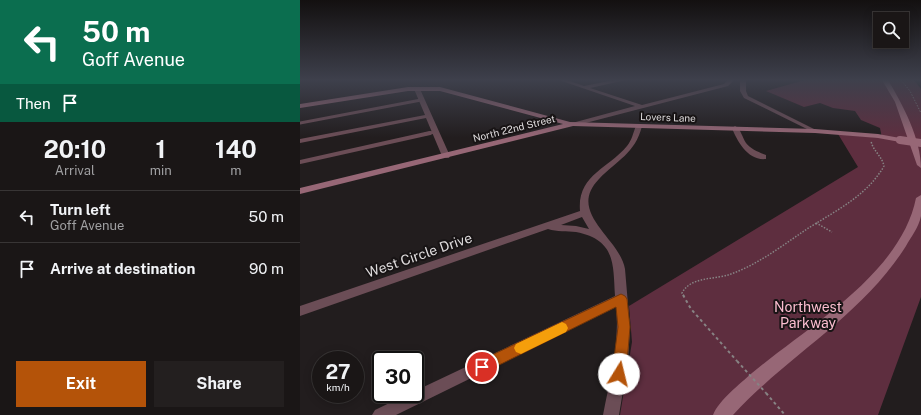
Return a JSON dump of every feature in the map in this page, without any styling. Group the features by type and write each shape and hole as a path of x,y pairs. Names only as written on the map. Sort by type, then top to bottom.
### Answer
{"street":[{"name":"Lovers Lane","path":"300,106 338,99"},
{"name":"Lovers Lane","path":"480,99 562,123 815,131 854,134 921,143"},
{"path":"619,99 640,106"},
{"name":"North 22nd Street","path":"300,191 574,124 664,99"},
{"path":"753,99 815,131"},
{"path":"896,99 921,166"},
{"path":"421,100 446,156"},
{"path":"300,141 428,116"},
{"path":"611,415 621,360 624,327 618,262 612,250 590,224 585,213 584,202 586,188 594,178 620,157 634,142 639,126"},
{"path":"735,128 742,145 748,151 763,157"},
{"path":"721,415 760,376 850,305 885,268 899,250 912,225 921,198"},
{"name":"West Circle Drive","path":"300,311 585,213"},
{"name":"West Circle Drive","path":"547,226 576,229 599,235"},
{"path":"380,415 621,299"}],"lane":[{"path":"300,123 421,100"},
{"path":"300,162 435,132"}],"path":[{"path":"913,99 921,113"},
{"path":"785,415 691,309 682,293 685,287 700,280 730,275 752,265 855,198 877,177 882,170 884,161 871,144 870,141 872,139"},
{"path":"816,223 832,232"}],"green space":[{"name":"Northwest Parkway","path":"786,99 921,99 921,297 878,415 620,415 632,342 629,306 858,167 838,134 882,138 880,128 861,120 855,111 833,108 820,103 804,107"}],"slow traffic":[{"path":"521,348 562,328"}],"route":[{"path":"482,367 621,299 624,327 619,374"}]}
